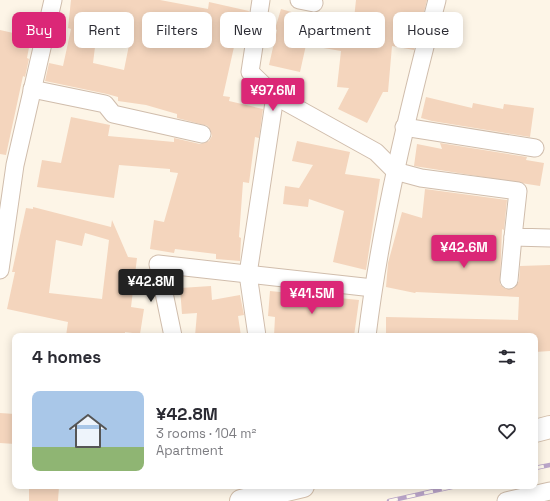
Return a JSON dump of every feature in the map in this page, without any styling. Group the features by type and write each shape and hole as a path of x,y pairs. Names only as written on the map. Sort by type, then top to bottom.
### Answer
{"main road":[{"path":"538,430 550,427"},
{"path":"241,501 291,489"}],"street":[{"path":"0,270 15,165 53,0"},
{"path":"261,0 250,72 275,96 376,152 395,171 421,178 518,191 509,280"},
{"path":"367,333 373,288 404,127 437,0"},
{"path":"32,89 105,104 113,114 202,134"},
{"path":"257,333 248,274 275,96"},
{"path":"404,127 535,148"},
{"path":"513,237 550,238"},
{"path":"172,333 158,264 373,288"},
{"path":"506,501 550,491"}],"building":[{"path":"71,0 160,0 208,9 209,2 249,11 220,12 220,48 234,48 223,96 230,97 229,101 263,109 259,138 255,137 249,183 243,182 239,237 241,238 240,261 216,259 216,254 175,249 174,253 150,249 154,220 164,222 178,173 170,172 170,169 119,165 114,198 37,187 42,160 61,163 71,117 110,125 108,136 174,142 174,138 200,144 209,141 212,136 208,126 177,118 177,114 146,105 118,101 118,97 107,94 45,81 49,63 63,66 71,29 68,28"},
{"path":"356,0 427,0 424,12 393,12 393,46 388,92 383,92 367,123 338,109 349,88 337,87 341,51 324,48 385,48 385,12 355,12"},
{"path":"281,9 292,12 284,12 284,48 305,48 300,72 269,65 273,48 276,48 276,26"},
{"path":"0,30 12,33 12,48 29,48 27,58 29,59 25,77 23,76 6,155 0,154"},
{"path":"403,48 414,48 414,50"},
{"path":"426,97 472,108 473,103 503,109 504,104 534,108 530,137 421,118"},
{"path":"297,141 350,152 345,174 380,179 366,270 333,262 344,211 309,199 308,207 283,204 285,186 299,188 313,165 292,161"},
{"path":"440,143 527,157 526,160 544,163 540,186 414,166 417,144 442,149"},
{"path":"425,189 507,200 504,230 502,229 500,284 504,288 513,289 519,281 520,266 550,265 550,351 538,352 538,333 386,333 386,317 518,320 519,297 415,293 386,287 388,263 402,212 422,218"},
{"path":"33,207 111,227 112,220 128,257 137,258 131,307 144,309 140,333 66,333 68,322 7,309 15,272 12,272 26,208 33,209","holes":["85,233 109,240 102,299 49,293 56,240 82,246"]},
{"path":"211,286 212,300 240,295 244,315 238,316 241,333 195,333 197,313 182,314 180,288"},
{"path":"270,291 359,300 354,333 274,333 275,317 268,316"},
{"path":"0,413 12,414 12,444 0,443"},
{"path":"29,489 59,489 58,501 29,501"}],"railway":[{"path":"538,467 550,465"},
{"path":"389,501 443,489"}]}
